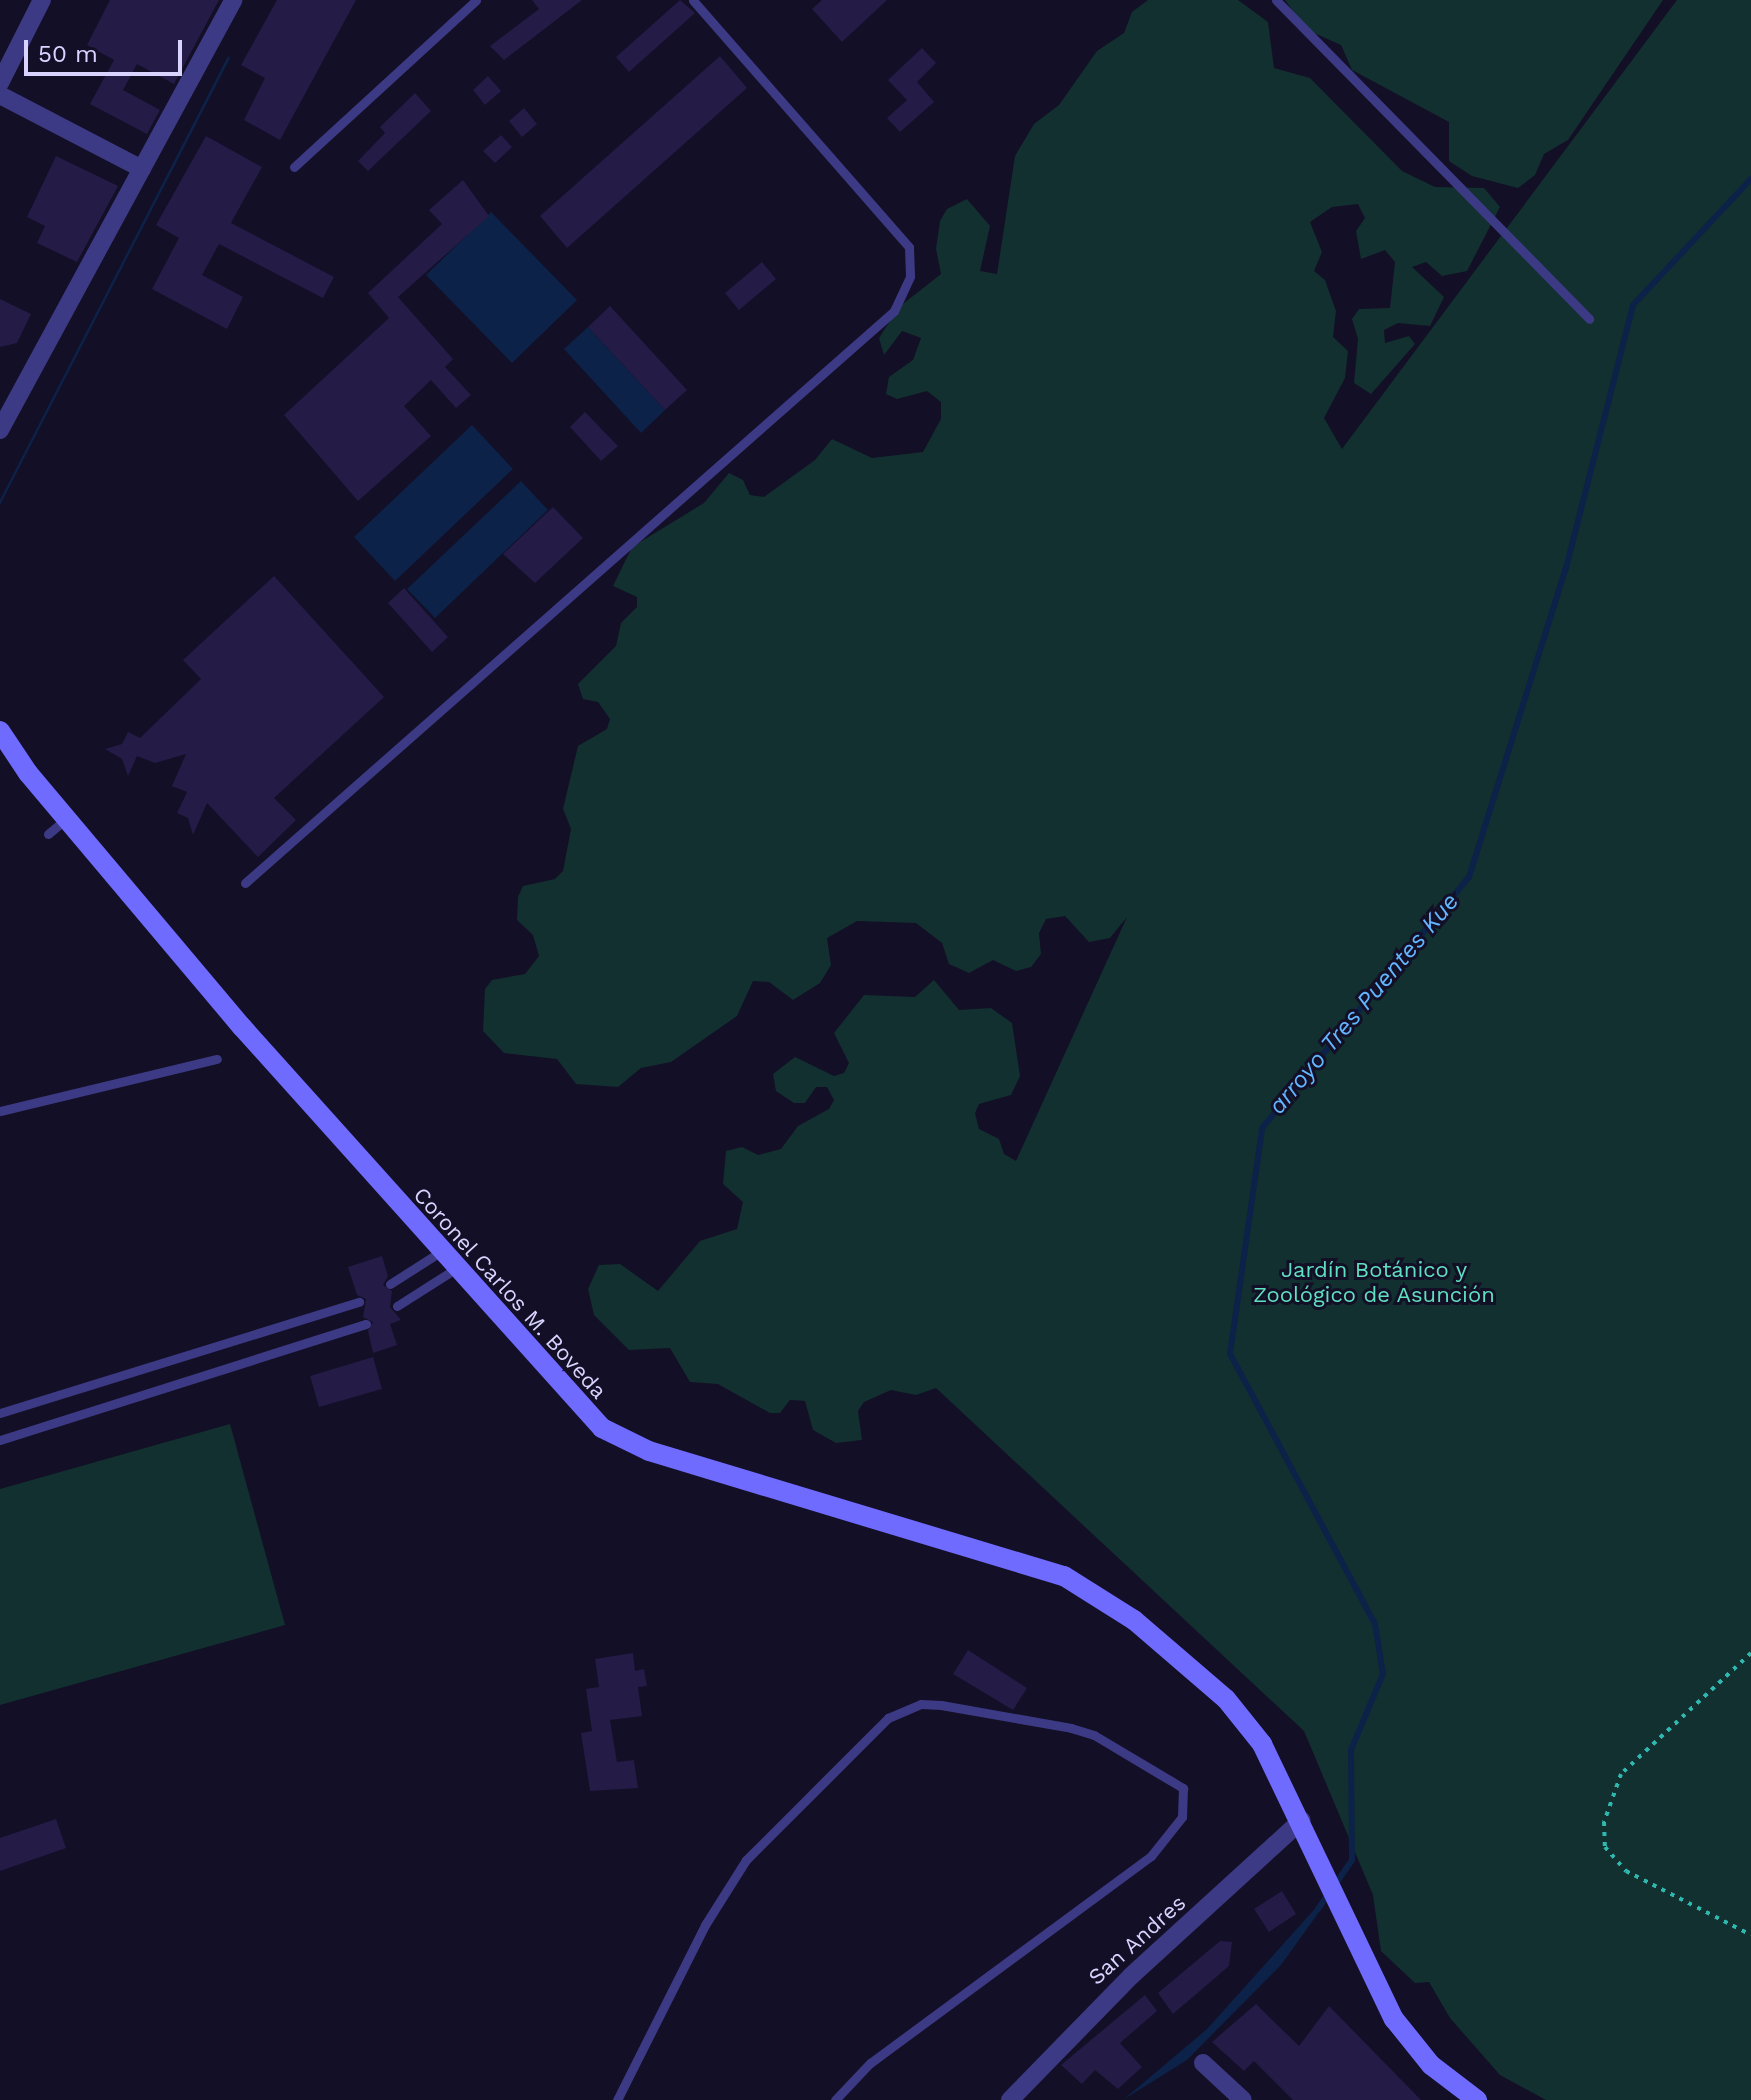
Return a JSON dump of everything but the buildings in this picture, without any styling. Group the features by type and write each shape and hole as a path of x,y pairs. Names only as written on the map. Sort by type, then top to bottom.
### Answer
{"street":[{"path":"0,83 42,0"},
{"path":"0,430 233,0"},
{"path":"0,95 142,169"},
{"name":"Coronel Carlos M. Boveda","path":"0,731 66,819 440,1252 582,1411 622,1440 1035,1564 1109,1602 1226,1699 1262,1744 1302,1820 1350,1920 1373,1984 1394,2019 1431,2065 1477,2100"},
{"name":"San Andres","path":"1010,2100 1131,1976 1302,1820"},
{"path":"1203,2063 1243,2100"}],"lane":[{"path":"294,167 476,0"},
{"path":"245,883 894,311 910,276 909,247 693,0"},
{"path":"1276,0 1589,319"},
{"path":"48,834 66,819"},
{"path":"0,1111 217,1059"},
{"path":"390,1284 440,1252"},
{"path":"397,1306 455,1269"},
{"path":"0,1413 359,1302"},
{"path":"0,1440 366,1324"},
{"path":"617,2100 705,1925 746,1860 888,1718 921,1704 941,1705 1071,1728 1094,1735 1183,1788 1182,1817 1151,1856 870,2063 835,2100"}],"path":[{"path":"1751,1653 1621,1774 1604,1822 1605,1847 1626,1871 1751,1935"}],"green space":[{"name":"Jardín Botánico y Zoológico de Asunción","path":"1148,0 1238,0 1268,22 1274,68 1310,78 1402,171 1435,187 1484,188 1500,207 1467,271 1442,276 1426,262 1412,267 1444,297 1430,326 1398,323 1384,330 1385,343 1409,336 1415,344 1371,394 1354,383 1358,339 1352,319 1359,309 1390,308 1395,262 1385,250 1361,259 1356,231 1365,218 1358,204 1332,207 1310,222 1322,252 1314,271 1325,280 1336,311 1333,337 1348,351 1345,378 1324,418 1342,449 1677,0 1751,0 1751,2100 1546,2100 1500,2075 1450,2018 1429,1982 1415,1983 1381,1951 1373,1895 1304,1731 936,1388 916,1395 891,1390 864,1402 858,1411 862,1440 836,1443 813,1430 805,1401 790,1400 780,1413 770,1413 718,1384 690,1382 670,1348 629,1350 594,1315 588,1289 599,1265 620,1264 658,1291 700,1241 737,1229 743,1202 723,1184 726,1151 742,1147 758,1155 781,1149 798,1126 829,1109 834,1100 827,1087 816,1087 805,1103 794,1103 776,1091 773,1074 795,1057 834,1076 844,1073 849,1063 834,1033 864,995 915,997 934,980 959,1010 991,1008 1012,1023 1020,1076 1011,1095 979,1104 975,1113 979,1129 999,1139 1004,1154 1016,1161 1127,917 1110,938 1089,942 1065,916 1046,919 1039,933 1041,954 1031,967 1016,971 993,960 969,973 949,964 942,943 916,923 857,921 827,938 831,965 820,983 793,1000 769,982 753,981 737,1016 671,1062 641,1068 618,1087 576,1084 557,1059 504,1053 483,1031 485,989 492,980 525,974 539,956 533,935 517,920 518,897 523,886 555,879 563,871 571,829 563,809 578,746 607,729 610,719 598,702 583,699 578,684 616,646 621,623 637,607 637,597 613,586 632,547 704,503 729,473 743,480 750,495 764,497 815,460 832,439 872,458 923,452 941,419 941,402 927,391 897,399 886,394 889,377 913,360 921,338 902,331 884,355 879,338 899,307 941,274 936,249 940,221 947,209 967,199 990,226 980,271 997,274 1015,156 1034,124 1059,105 1097,51 1124,33 1132,12"},
{"path":"1285,0 1663,0 1568,140 1544,154 1535,175 1518,188 1472,176 1449,161 1449,122 1352,70 1341,45 1307,30"},
{"path":"230,1424 285,1625 0,1705 0,1489"}],"water":[{"path":"228,56 230,58 0,505 0,500"},
{"path":"491,212 577,300 512,363 426,275"},
{"path":"588,327 665,410 641,433 564,349"},
{"path":"472,425 513,469 395,581 354,537"},
{"path":"521,481 548,510 435,618 407,589"},
{"path":"1320,1903 1322,1908 1281,1965 1187,2060 1123,2100 1207,2029"}],"waterway":[{"name":"arroyo Tres Puentes Kue","path":"1318,1909 1352,1860 1351,1750 1383,1674 1375,1624 1230,1354 1262,1128 1469,877 1566,568 1633,305 1751,179"}]}
